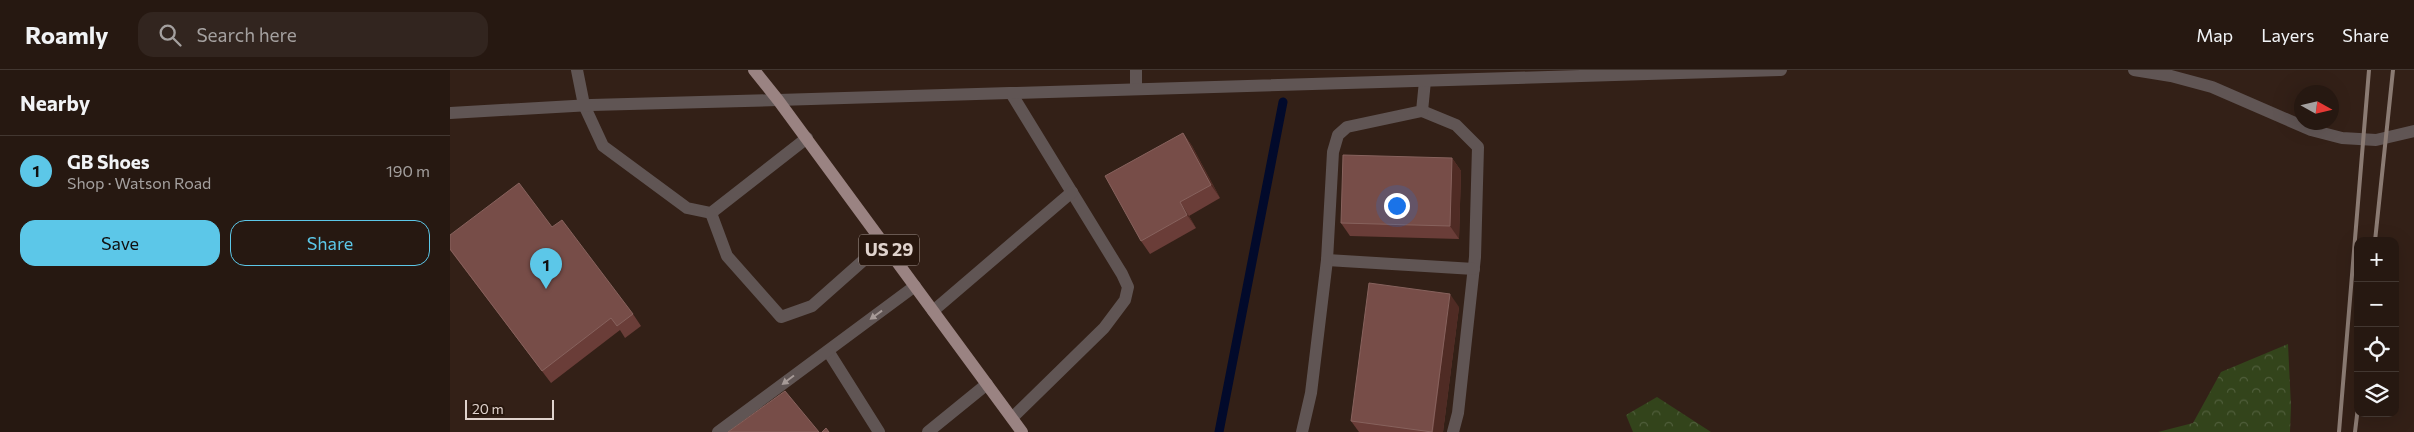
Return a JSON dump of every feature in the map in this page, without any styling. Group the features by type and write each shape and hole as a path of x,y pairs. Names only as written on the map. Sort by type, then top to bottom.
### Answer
{"main road":[{"name":"US 29","path":"754,70 807,138 1022,432"}],"street":[{"path":"577,70 584,105 603,146 687,208 711,213 807,138"},
{"path":"1136,70 1136,89"},
{"path":"450,113 584,105 1425,81 1452,75 1781,70"},
{"path":"2134,70 2171,76 2212,87 2311,130 2342,138 2376,140 2414,132"},
{"path":"1422,111 1425,81"},
{"path":"1011,93 1122,274 1128,287 1125,300 1104,328 1012,418"},
{"path":"1302,432 1311,393 1327,260 1333,152 1338,135 1347,127 1422,111 1456,125 1478,147 1474,269 1458,413 1453,432"},
{"path":"933,311 1072,192"},
{"path":"711,213 728,256 782,317 812,306 883,243"},
{"path":"1327,260 1474,269"},
{"path":"718,432 915,286"},
{"path":"828,351 879,432"},
{"path":"928,432 987,384"}],"green space":[{"path":"2288,344 2291,406 2290,432 2158,432 2193,423 2221,372"},
{"path":"1657,397 1711,432 1633,432 1626,415"}],"building":[{"path":"1183,133 1211,185 1180,202 1187,215 1141,241 1105,176"},
{"path":"1343,155 1452,158 1450,226 1341,223"},
{"path":"519,183 552,227 562,220 633,314 617,326 611,318 542,371 450,249 450,235"},
{"path":"1369,283 1450,294 1432,432 1351,421"},
{"path":"785,391 819,432 728,432"}],"waterway":[{"path":"1219,432 1283,102"}],"railway":[{"path":"2339,432 2369,70"},
{"path":"2375,237 2393,70"},
{"path":"2355,432 2357,417"}],"place":[{"name":"GB Shoes","path":"546,289"}]}
